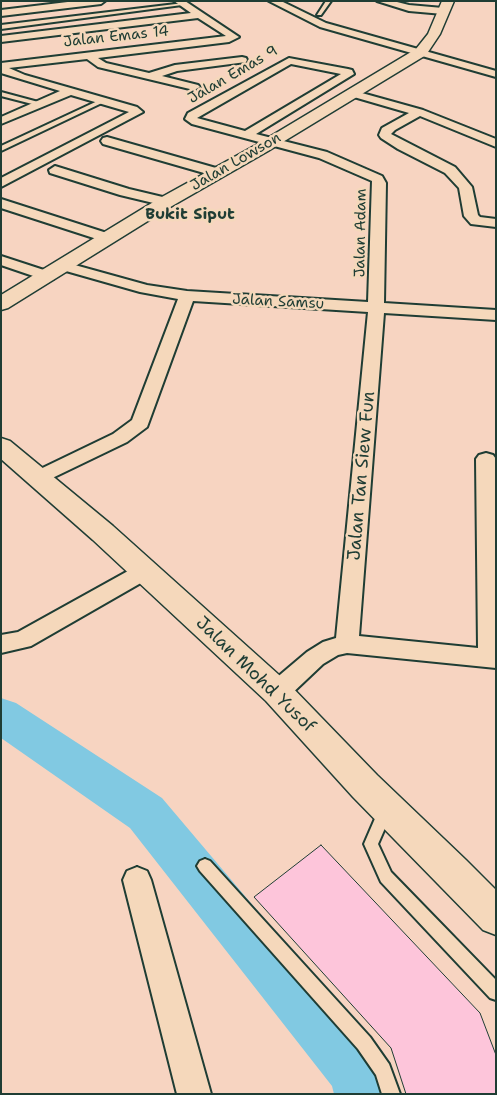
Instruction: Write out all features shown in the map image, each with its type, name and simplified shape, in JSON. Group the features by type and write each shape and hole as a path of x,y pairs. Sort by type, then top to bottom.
{"street":[{"path":"10,1 14,12 38,48"},
{"path":"1,13 101,1"},
{"path":"273,1 305,18 496,74"},
{"path":"295,1 333,22 337,28"},
{"path":"381,1 409,8 446,6"},
{"path":"180,2 201,14"},
{"name":"Jalan Lowson","path":"1,304 166,202 274,141 421,52 434,34 446,6"},
{"path":"1,39 38,48 201,14"},
{"name":"Jalan Emas 14","path":"1,68 38,48 89,55 234,37 201,14"},
{"path":"89,55 102,65 194,87"},
{"path":"151,76 175,68 242,60"},
{"name":"Jalan Emas 9","path":"248,134 350,73 296,60 289,61 192,115 191,119 274,141"},
{"path":"1,68 15,75 104,100 137,112 1,183"},
{"path":"334,82 419,112 496,143"},
{"path":"2,121 70,91"},
{"path":"419,112 386,130 385,135 402,146 450,170 465,187 471,216 476,221 496,223"},
{"path":"107,141 218,173"},
{"name":"Jalan Adam","path":"274,141 352,166 377,180 379,195 376,308"},
{"path":"55,170 125,192 166,202"},
{"path":"1,203 108,238"},
{"path":"1,260 48,276"},
{"name":"Jalan Samsu","path":"64,266 145,289 187,296 496,316"},
{"path":"37,478 120,438 140,424 187,296"},
{"name":"Jalan Tan Siew Fun","path":"347,644 376,308"},
{"name":"Jalan Mohd Yusof","path":"1,446 145,571 277,692 387,808 496,917"},
{"path":"277,692 315,658 331,648 347,644 493,659 486,459"},
{"path":"1,644 22,640 145,571"},
{"path":"137,880 194,1094"}],"lane":[{"path":"319,14 330,1"},
{"path":"1,27 180,2"},
{"path":"1,94 40,104"},
{"path":"1,150 104,100"},
{"path":"387,808 371,844 386,877 496,992"},
{"path":"205,866 364,1043 383,1070 391,1094"}],"building":[{"path":"321,845 480,1013 496,1055 496,1094 406,1094 391,1048 254,897"}],"waterway":[{"path":"1,715 146,813 356,1071 363,1094"}],"district":[{"name":"Bukit Siput","path":"190,215"}]}
